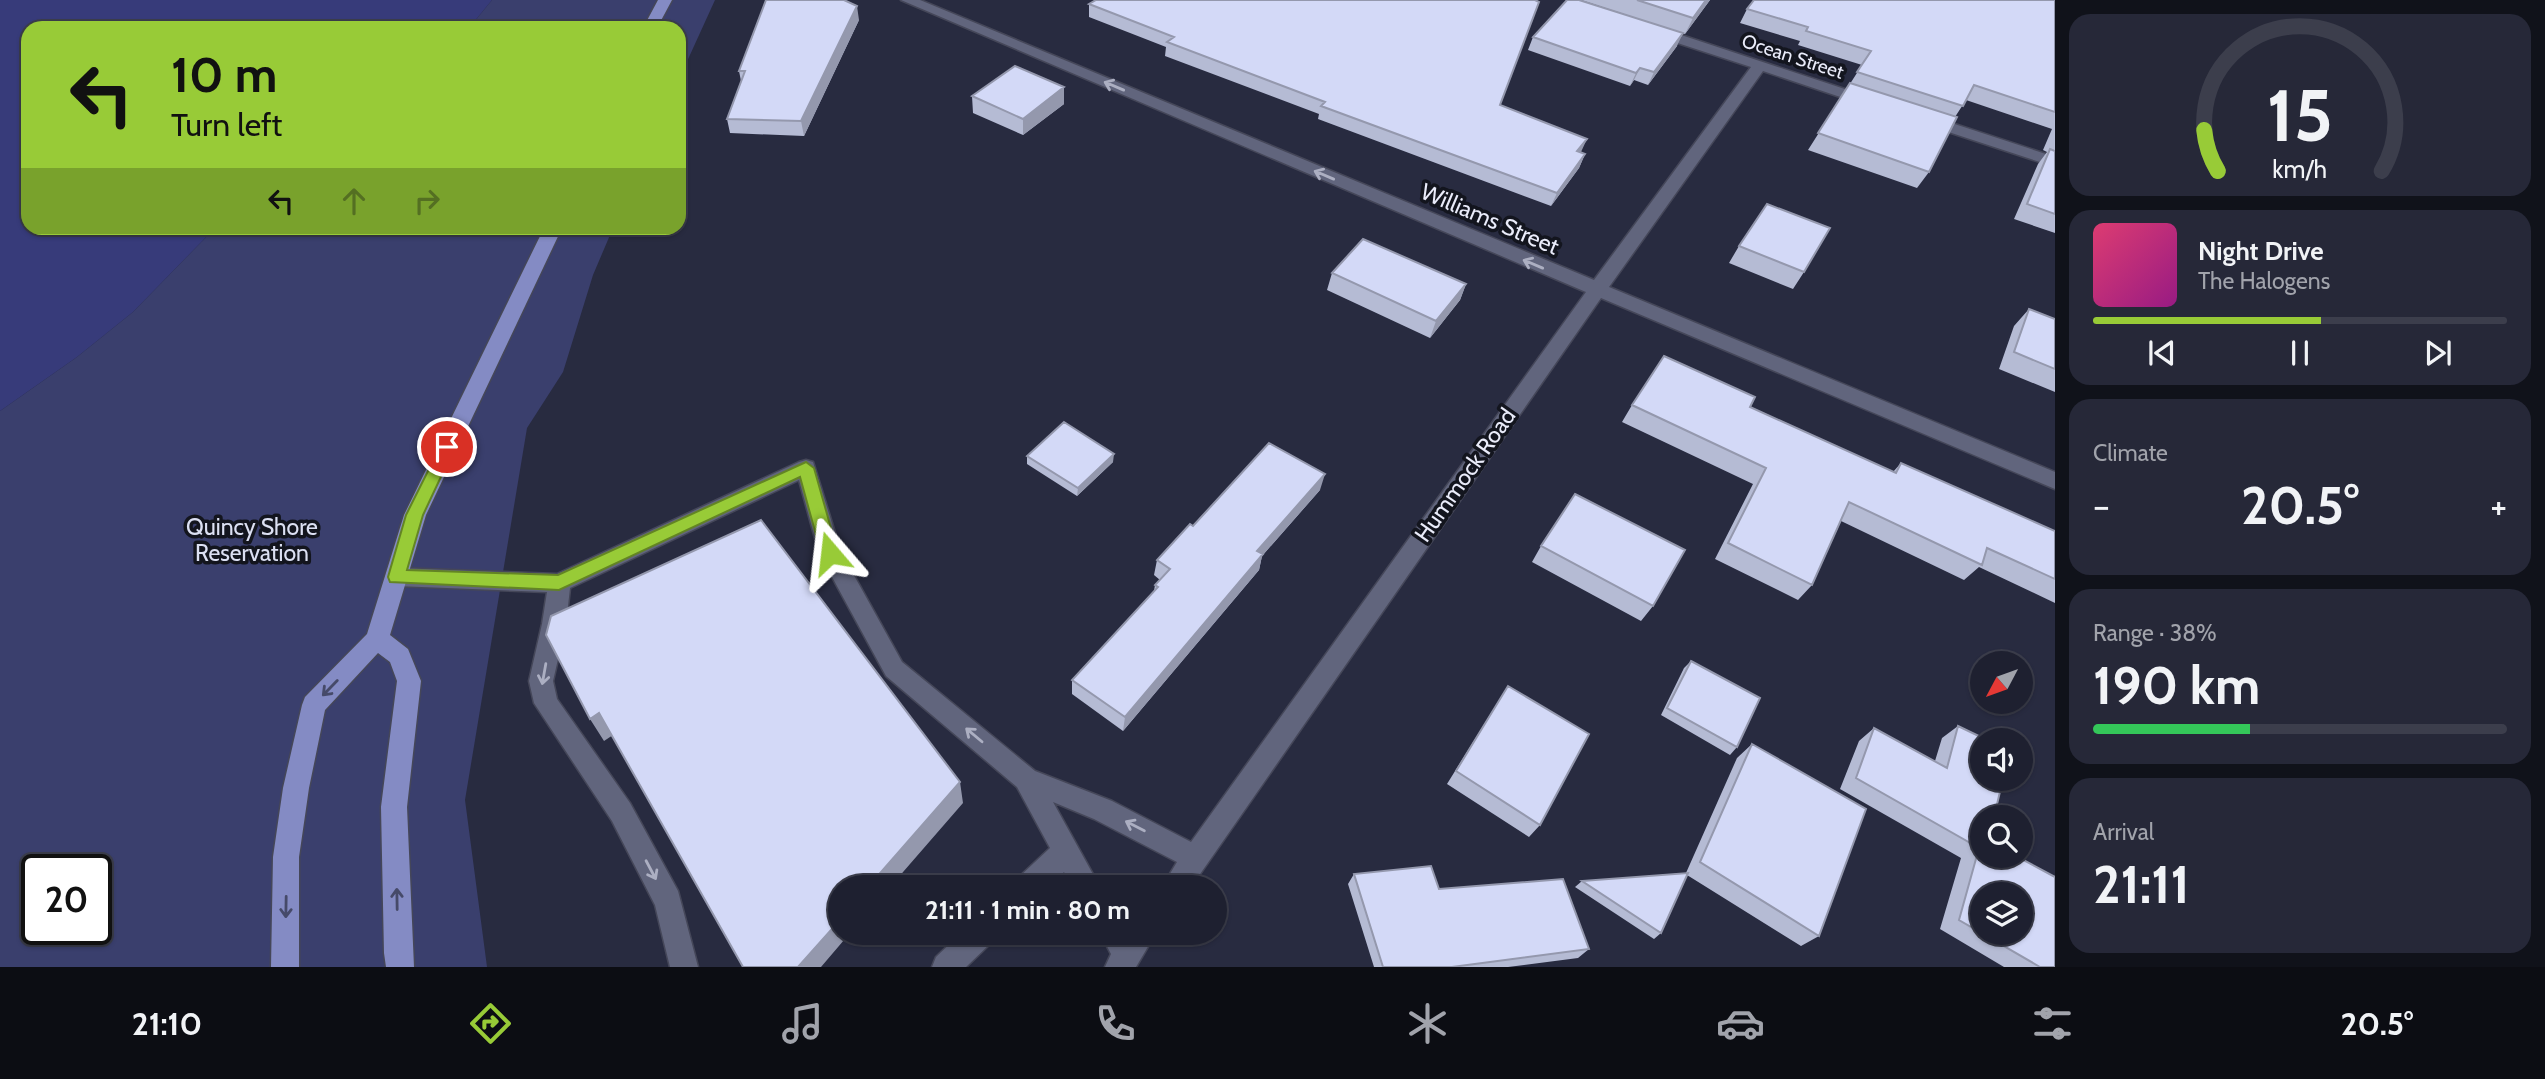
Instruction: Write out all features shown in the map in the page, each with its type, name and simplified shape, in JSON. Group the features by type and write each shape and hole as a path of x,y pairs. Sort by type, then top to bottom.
{"main road":[{"path":"654,21 665,0"},
{"path":"285,967 286,857 296,788 314,705 377,639 415,515 550,235"},
{"path":"377,639 400,656 409,681 394,807 400,967"}],"street":[{"name":"Williams Street","path":"908,0 1596,291 2055,481"},
{"name":"Ocean Street","path":"1634,25 1888,107"},
{"name":"Hummock Road","path":"1184,875 1596,291 1759,66"},
{"path":"1913,116 2055,162"},
{"path":"396,577 559,583 806,468 830,553 894,669 1026,779 1103,810 1196,858"},
{"path":"559,583 554,624 541,681 546,703 621,812 668,901 684,967"},
{"path":"1026,779 1080,875"},
{"path":"1041,875 1066,851"},
{"path":"946,967 969,945"}],"green space":[{"path":"492,0 715,0 686,64 686,21 475,21"},
{"name":"Quincy Shore Reservation","path":"208,235 610,235 593,275 563,372 527,428 465,800 487,967 0,967 0,411 77,357 133,312"}],"shaded area":[{"path":"0,0 492,0 475,21 21,21 21,235 208,235 133,312 77,357 0,411"}],"building":[{"path":"766,0 844,0 857,6 801,121 727,119 745,71 739,71"},
{"path":"1096,0 1535,0 1539,2 1500,105 1587,139 1577,151 1585,154 1557,193 1321,106 1325,102 1167,42 1174,37 1089,4"},
{"path":"1567,0 1579,0 1683,33 1654,72 1640,68 1636,73 1533,37"},
{"path":"1637,0 1706,0 1693,18"},
{"path":"1754,0 2055,0 2055,112 1974,85 1963,106 1857,72 1871,51 1806,31 1808,27 1747,9"},
{"path":"1015,66 1064,87 1023,119 972,96"},
{"path":"1850,83 1957,117 1929,172 1818,133"},
{"path":"2050,149 2055,151 2055,214 2027,204"},
{"path":"1767,204 1830,228 1804,272 1739,246"},
{"path":"1363,239 1466,284 1436,321 1332,273"},
{"path":"2029,309 2055,319 2055,369 2014,352"},
{"path":"1664,356 1755,397 1750,407 1896,473 1901,463 2055,531 2055,579 1987,548 1982,565 1849,502 1812,585 1728,543 1766,468 1632,405"},
{"path":"1064,422 1114,454 1078,488 1027,456"},
{"path":"1269,443 1325,474 1257,551 1263,554 1125,717 1072,680 1158,587 1155,585 1170,569 1157,560 1190,524 1193,526"},
{"path":"1575,494 1685,550 1653,606 1541,546"},
{"path":"761,520 960,782 879,875 828,875 828,933 798,967 743,967 599,713 590,719 546,635 551,616"},
{"path":"1691,661 1760,698 1737,747 1667,708"},
{"path":"1508,686 1589,734 1540,825 1456,771"},
{"path":"1958,726 1970,732 1970,791 2000,791 1997,805 1970,805 1970,843 1856,778 1874,728 1947,768"},
{"path":"1752,744 1866,809 1819,936 1700,862"},
{"path":"2033,865 2055,877 2055,967 2040,967 2002,945 2033,945 2033,882 1970,882 1970,926 1959,920 1973,868 2033,868"},
{"path":"1431,866 1439,889 1563,879 1589,949 1452,967 1383,967 1354,874"},
{"path":"1688,873 1661,933 1582,881"}],"route":[{"path":"447,447 415,515 396,577 528,584 559,583 806,468 830,553"}]}
